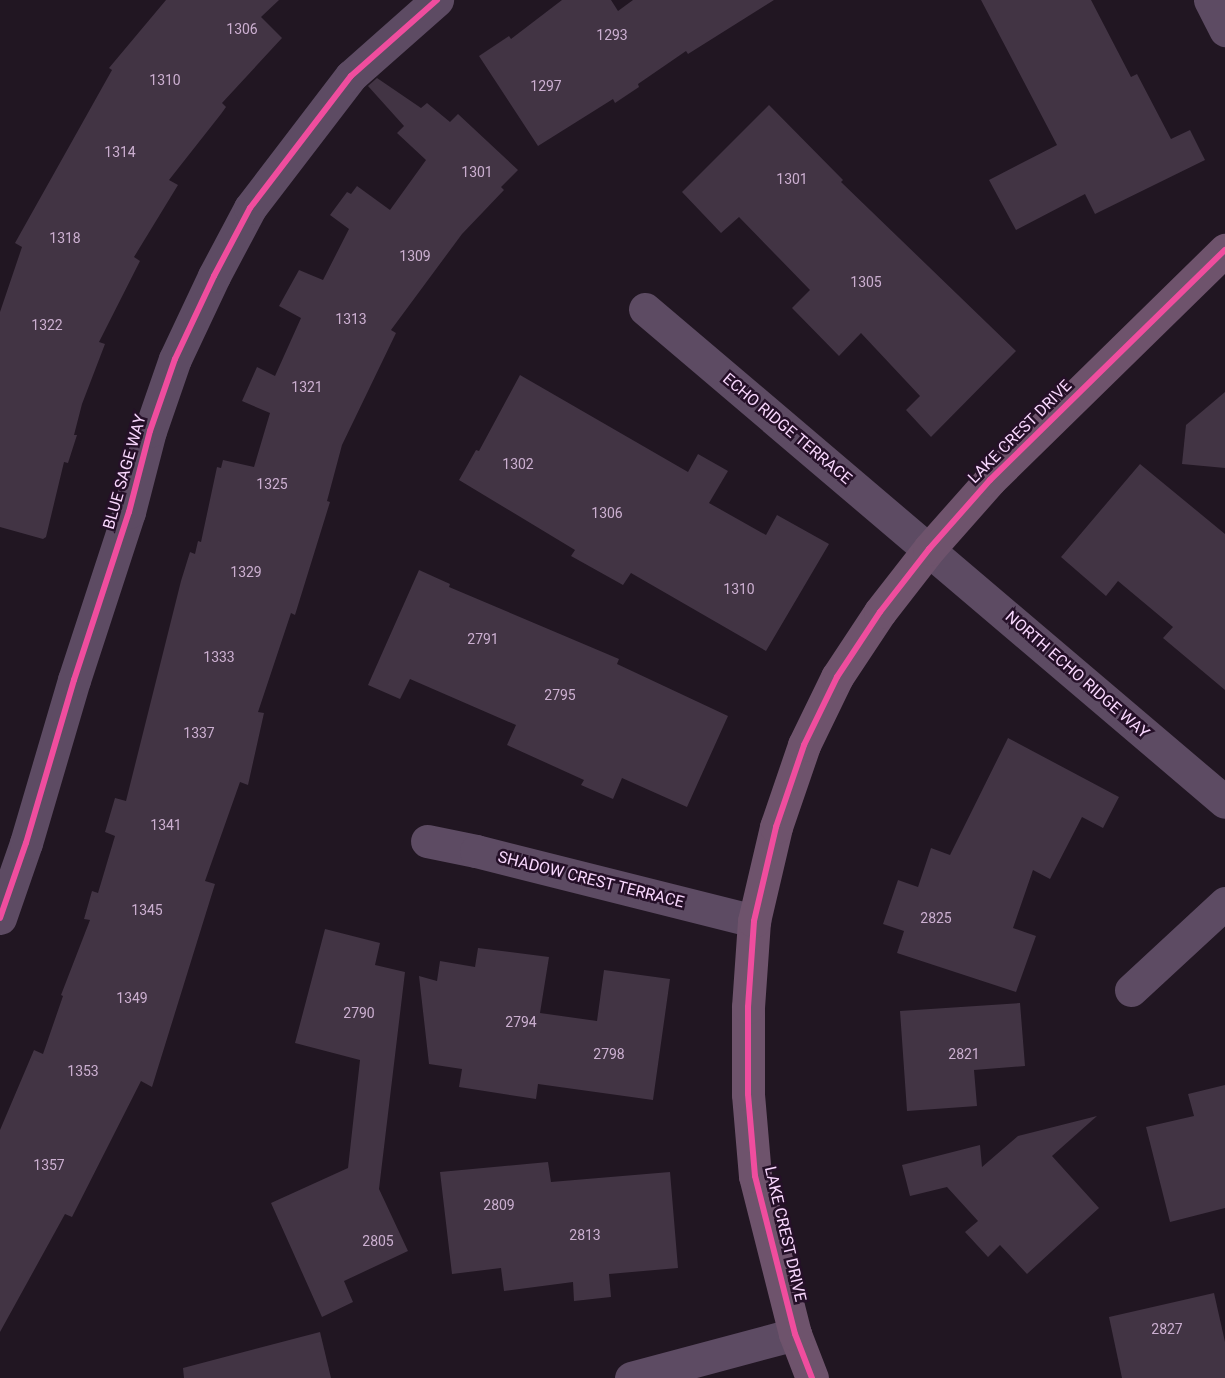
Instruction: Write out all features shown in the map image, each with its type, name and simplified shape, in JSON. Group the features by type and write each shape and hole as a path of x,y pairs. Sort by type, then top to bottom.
{"main road":[{"name":"LAKE CREST DRIVE","path":"812,1378 795,1334 775,1261 754,1165 748,1094 748,1007 754,921 776,827 804,745 837,677 880,612 929,549 990,480 1225,250"}],"street":[{"name":"BLUE SAGE WAY","path":"0,918 26,843 74,680 129,512 150,430 175,359 214,276 250,208 351,76 437,0"},
{"path":"1210,0 1225,30"},
{"name":"ECHO RIDGE TERRACE","path":"645,309 929,549"},
{"name":"NORTH ECHO RIDGE WAY","path":"929,549 1225,802"},
{"name":"SHADOW CREST TERRACE","path":"427,841 476,851 754,921"},
{"path":"1131,990 1225,903"},
{"path":"631,1378 795,1334"}],"building":[{"path":"166,0 279,0 261,17 282,38 222,103 226,107 169,180 178,185 134,257 140,261 99,342 105,344 82,404 74,435 77,435 68,463 64,462 46,537 43,539 0,527 0,312 22,247 15,243 112,70 109,68"},
{"path":"562,0 611,0 618,11 633,0 774,0 688,54 686,51 615,103 613,99 538,146 479,56 509,36 511,39"},
{"path":"981,0 1091,0 1131,77 1137,74 1171,139 1190,130 1205,160 1095,214 1085,194 1016,230 989,180 1057,145"},
{"path":"377,78 421,108 427,103 450,122 458,114 518,170 501,187 504,190 462,234 391,330 396,333 342,445 327,501 330,502 295,615 291,613 258,712 264,713 248,785 240,782 205,881 215,884 152,1087 141,1081 72,1217 65,1214 0,1332 0,1130 34,1050 43,1054 63,996 61,995 90,920 84,919 92,891 98,893 115,836 105,832 115,798 126,801 181,581 190,552 195,554 198,541 201,542 217,467 221,468 223,460 254,467 270,413 242,401 257,367 275,376 301,318 279,306 299,270 323,280 349,229 330,215 347,192 351,194 357,186 390,210 426,160 397,133 404,126 368,86"},
{"path":"769,105 843,180 841,182 1016,351 931,437 906,410 920,396 861,333 839,356 792,308 810,290 739,217 721,233 682,192"},
{"path":"520,375 688,472 698,454 728,471 709,503 766,535 777,515 829,544 766,651 631,573 623,585 571,556 575,550 459,480 476,450 479,451"},
{"path":"1225,392 1225,468 1182,464 1186,425"},
{"path":"1140,464 1225,534 1225,690 1163,638 1173,627 1118,581 1106,596 1061,557"},
{"path":"419,570 450,584 449,587 619,659 617,664 728,716 687,807 622,778 613,799 581,785 584,780 507,745 516,725 410,679 400,699 368,685"},
{"path":"1008,738 1119,797 1103,828 1082,817 1050,879 1033,870 1013,928 1036,936 1016,992 897,953 904,931 883,924 898,880 918,887 931,848 950,855"},
{"path":"325,929 380,943 375,965 405,972 379,1189 408,1251 344,1281 353,1302 322,1317 271,1203 348,1168 360,1060 295,1043"},
{"path":"478,948 549,957 540,1013 597,1021 604,970 670,979 653,1100 538,1084 536,1099 459,1087 462,1069 429,1064 419,976 437,981 440,961 475,967"},
{"path":"1020,1003 1025,1066 974,1070 977,1106 907,1111 900,1011"},
{"path":"1225,1085 1225,1208 1170,1222 1146,1127 1194,1116 1188,1094"},
{"path":"1097,1116 1052,1156 1099,1208 1027,1274 1000,1245 988,1257 965,1232 978,1221 947,1187 910,1196 902,1165 980,1145 982,1167 1018,1136"},
{"path":"548,1162 551,1182 670,1172 678,1268 609,1274 611,1297 574,1301 573,1282 504,1291 501,1268 452,1274 440,1172"},
{"path":"1214,1293 1225,1342 1225,1378 1122,1378 1109,1317"},
{"path":"320,1332 331,1378 184,1378 183,1368"}],"cycle path":[{"path":"0,918 26,843 74,680 129,512 150,431 175,359 214,276 250,208 351,76 437,0"},
{"path":"812,1378 795,1334 755,1176 748,1094 748,1007 754,921 776,827 804,745 837,677 880,612 929,549 990,480 1225,250"}]}
